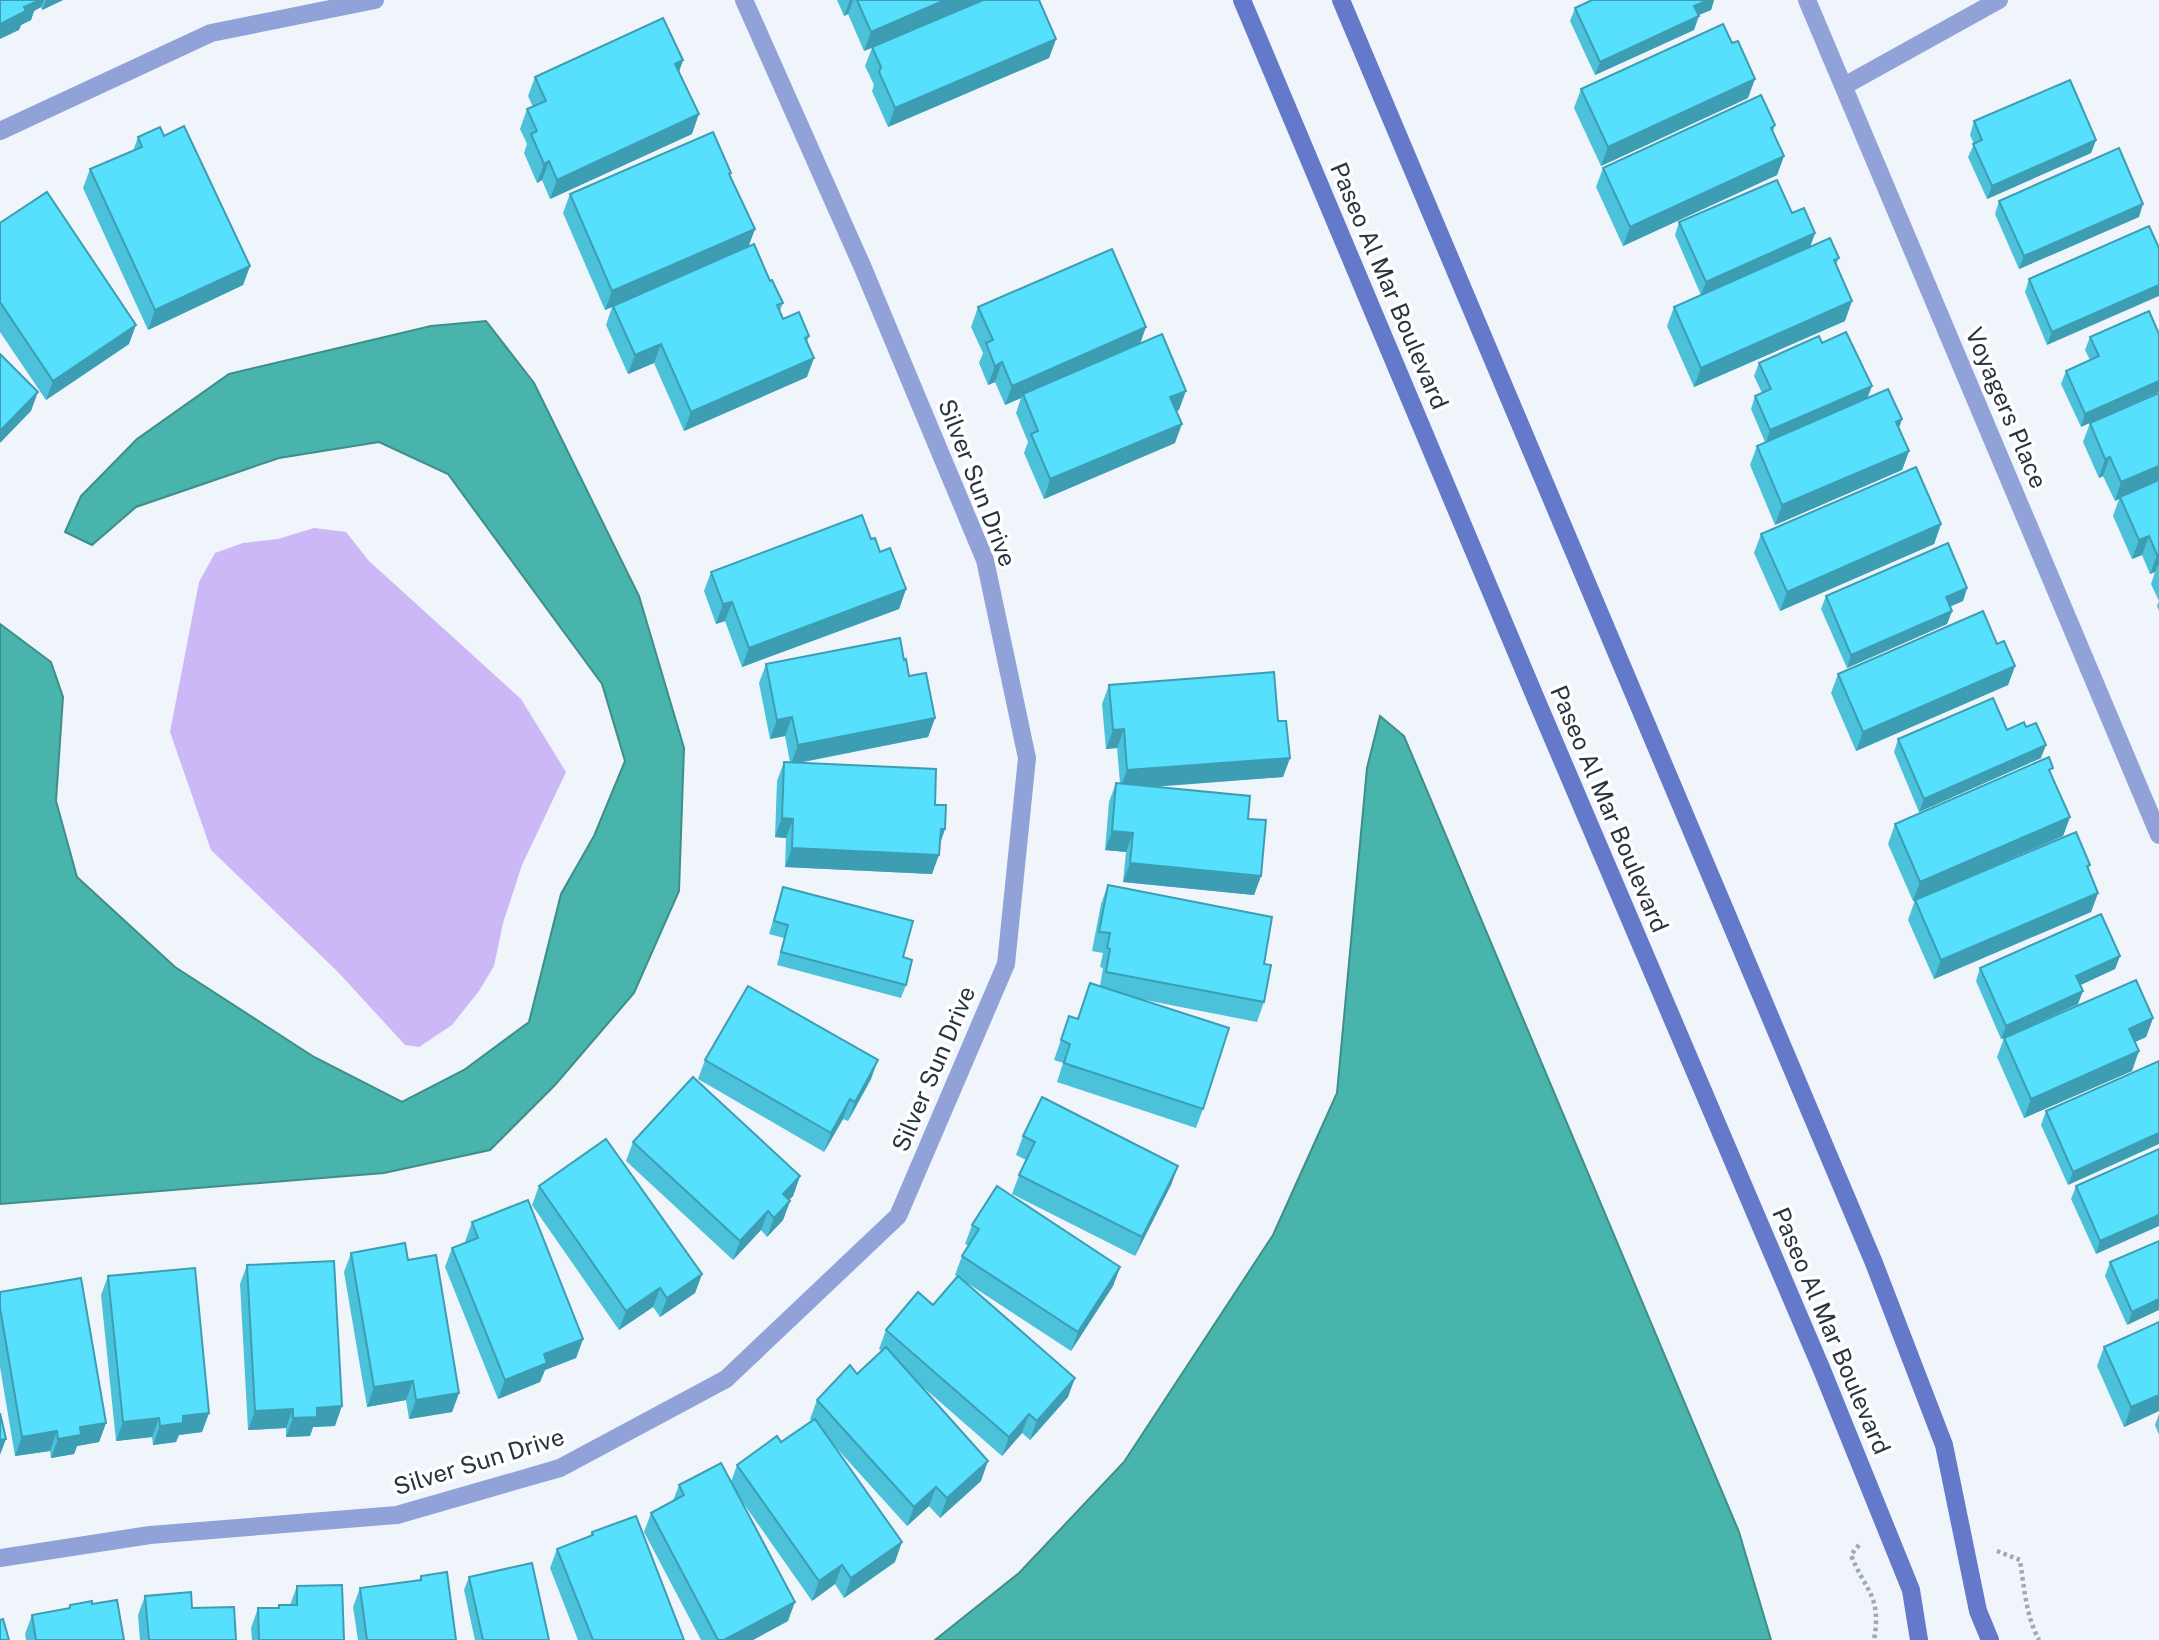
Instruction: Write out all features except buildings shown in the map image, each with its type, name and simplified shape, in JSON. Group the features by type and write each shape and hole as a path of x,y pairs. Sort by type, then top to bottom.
{"main road":[{"name":"Paseo Al Mar Boulevard","path":"1242,0 1852,1442 1911,1590 1919,1640"},
{"path":"1341,0 1874,1263 1944,1445 1978,1611 1990,1640"}],"street":[{"path":"0,131 211,33 375,0"},
{"name":"Silver Sun Drive","path":"0,1558 150,1535 397,1515 559,1468 726,1379 898,1216 1006,964 1027,758 985,560 863,268 744,0"},
{"name":"Voyagers Place","path":"1807,0 2159,835"},
{"path":"1844,86 1999,0"}],"path":[{"path":"1851,1555 1874,1600 1877,1625 1874,1640"},
{"path":"2020,1560 2025,1598 2039,1640"}],"shaded area":[{"path":"486,321 534,383 639,596 684,748 679,891 634,993 555,1085 490,1150 384,1173 0,1204 0,624 51,662 63,697 56,801 77,877 175,967 314,1057 402,1102 464,1070 529,1022 561,894 594,836 625,761 602,684 448,474 379,442 279,458 136,507 92,545 65,532 81,496 137,439 229,374 431,326"},
{"path":"314,528 346,532 369,561 521,699 566,772 522,865 503,923 494,966 479,991 452,1025 419,1047 405,1045 338,972 211,850 170,732 199,582 215,553 243,543 278,539"},
{"path":"1380,716 1404,736 1739,1532 1771,1640 935,1640 1019,1573 1124,1462 1273,1235 1337,1093 1367,768"}]}
